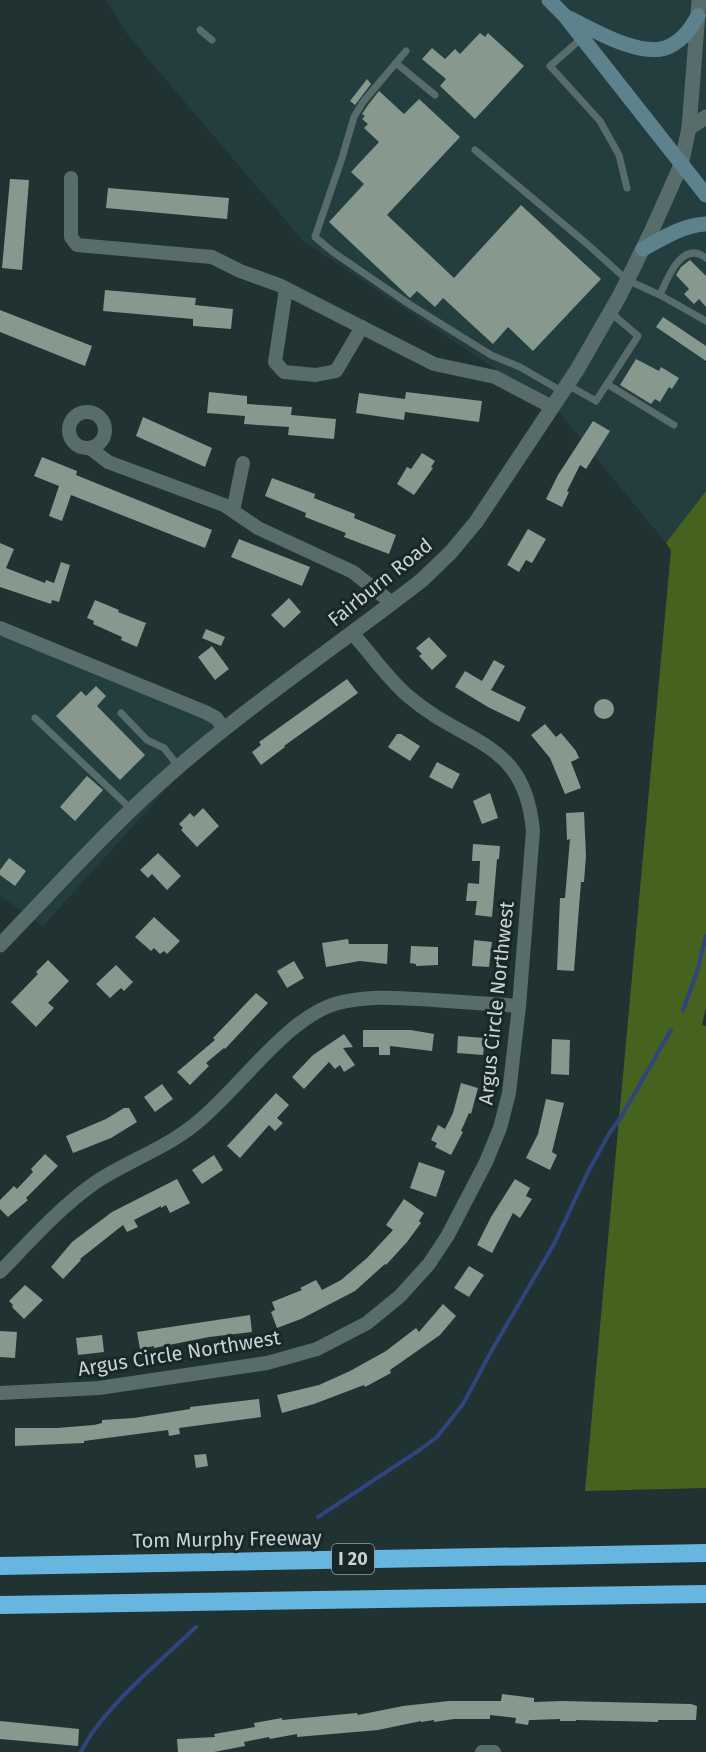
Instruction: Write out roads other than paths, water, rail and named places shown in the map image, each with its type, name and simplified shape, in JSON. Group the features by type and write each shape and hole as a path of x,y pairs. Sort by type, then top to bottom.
{"highway":[{"name":"Tom Murphy Freeway","path":"0,1566 706,1553"},
{"name":"I 20","path":"0,1607 706,1594"}],"main road":[{"path":"559,6 625,44 654,50 668,47 689,32 700,5"},
{"path":"559,6 706,195"},
{"path":"643,249 694,224 706,224"}],"street":[{"name":"Fairburn Road","path":"0,945 132,810 179,766 224,728 353,634 422,580 451,552 476,522 565,388 610,312 643,249 681,165 689,128 700,5"},
{"path":"696,40 706,66"},
{"path":"689,128 706,117"},
{"path":"71,178 71,237 77,244 212,257 286,289 434,364 495,377 552,407"},
{"path":"286,289 275,362 284,372 316,375 336,371 362,327"},
{"path":"90,448 108,462 224,505 258,528 353,572 392,603"},
{"path":"232,511 243,463"},
{"path":"0,628 206,712 216,718 224,728"},
{"name":"Argus Circle Northwest","path":"0,1393 99,1388 267,1363 317,1349 367,1323 400,1296 429,1264 448,1235 486,1162 500,1128 509,1093 519,1006 532,831 531,808 525,789 512,767 495,750 439,719 407,695 353,634"},
{"path":"0,1272 68,1203 98,1181 162,1147 194,1126 305,1019 336,1004 371,996 519,1006"},
{"path":"482,1752 494,1752"}],"lane":[{"path":"200,30 212,40"},
{"path":"582,38 550,66 600,122 619,155 627,188"},
{"path":"406,51 363,102 354,117 315,237 390,291 482,350 596,401 638,336 610,312"},
{"path":"396,63 435,95"},
{"path":"475,150 627,280 660,295 706,321"},
{"path":"660,295 674,264 688,254 702,255 706,258"},
{"path":"607,384 674,425"},
{"path":"121,713 147,740 164,748 179,766"},
{"path":"35,718 132,810"}],"waterway":[{"path":"683,1010 697,972 706,936"},
{"path":"318,1517 437,1437 463,1404 554,1244 609,1134 671,1030"},
{"path":"81,1752 90,1736 117,1702 196,1627"}]}
